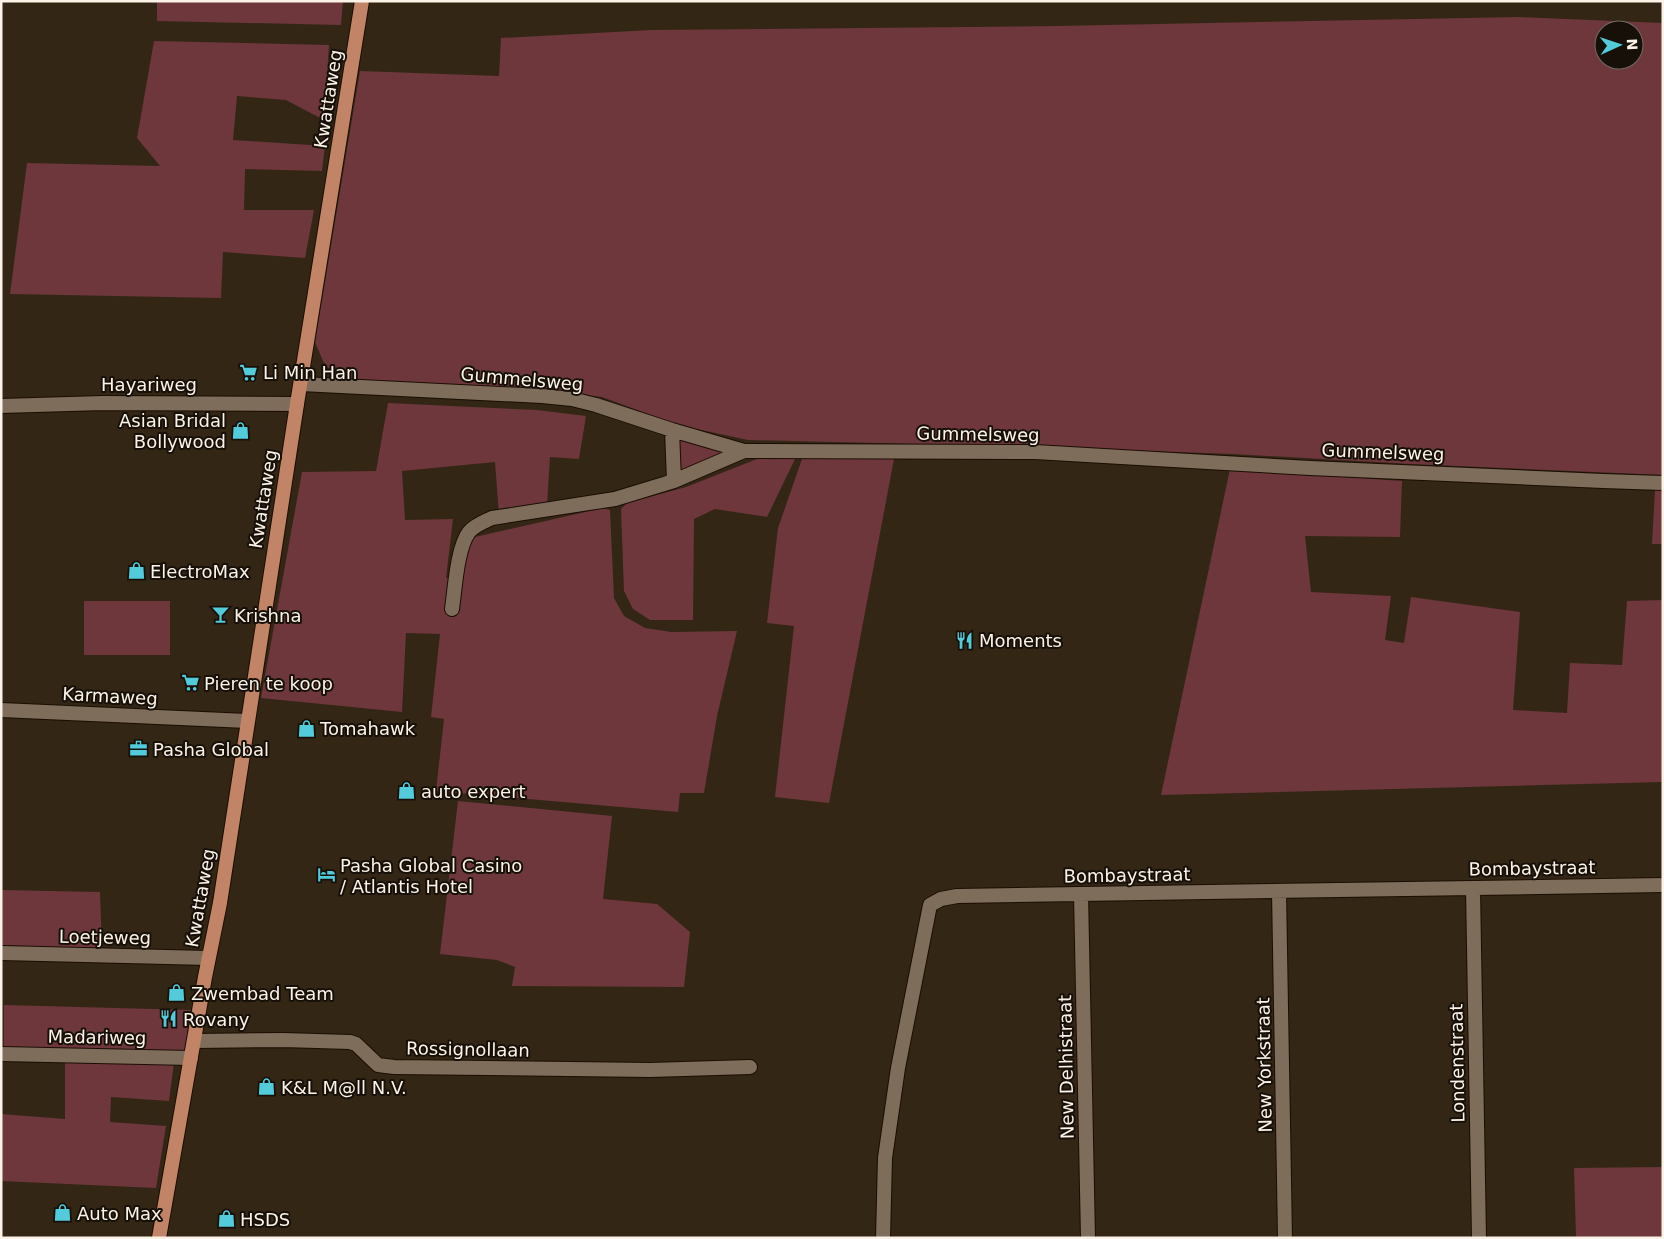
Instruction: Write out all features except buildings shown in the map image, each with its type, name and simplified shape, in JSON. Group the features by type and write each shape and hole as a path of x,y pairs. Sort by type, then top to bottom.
{"main road":[{"name":"Kwattaweg","path":"159,1238 195,1041 208,958 220,903 247,720 362,1"}],"street":[{"name":"Gummelsweg","path":"301,384 572,399 744,451 1035,452 1310,468 1663,483"},
{"name":"Hayariweg","path":"1,406 103,403 297,404"},
{"path":"672,430 674,481"},
{"path":"452,609 461,546 469,532 478,524 492,518 615,499 674,481 744,451"},
{"name":"Karmaweg","path":"1,710 247,720"},
{"name":"Bombaystraat","path":"883,1238 886,1149 898,1068 930,905 941,899 957,896 1663,885"},
{"name":"Londenstraat","path":"1473,888 1479,1238"},
{"name":"New Yorkstraat","path":"1279,891 1286,1238"},
{"name":"New Delhistraat","path":"1081,894 1088,1238"},
{"name":"Loetjeweg","path":"1,952 208,958"},
{"name":"Rossignollaan","path":"195,1041 283,1040 350,1042 356,1044 378,1065 394,1067 650,1070 750,1067"},
{"name":"Madariweg","path":"1,1054 191,1058"}],"shaded area":[{"path":"157,1 343,1 341,25 157,21"},
{"path":"1519,17 1594,20 1594,70 1644,70 1644,22 1663,23 1663,475 1232,454 748,440 678,425 602,397 536,390 348,380 333,374 323,361 315,342 360,71 499,76 501,38 651,30 1057,26"},
{"path":"154,41 329,45 324,120 286,100 237,96 233,140 325,146 322,171 245,169 244,210 314,210 305,258 223,252 221,298 10,294 27,163 160,166 137,138"},
{"path":"388,403 537,410 586,416 579,459 550,457 547,504 499,515 495,462 402,471 405,520 453,519 446,578 461,576 466,539 603,508 610,510 614,598 624,616 645,628 671,632 737,631 717,716 704,793 680,793 678,812 436,791 444,719 431,717 440,634 406,633 402,712 261,698 302,472 376,471"},
{"path":"678,436 730,451 679,474"},
{"path":"757,459 795,459 767,517 715,509 694,519 693,620 650,620 633,609 624,591 621,509 627,503 686,487"},
{"path":"802,459 894,459 829,803 775,797 794,626 767,623 778,528"},
{"path":"1230,469 1402,481 1400,537 1305,536 1311,592 1391,596 1385,640 1404,643 1411,597 1520,612 1513,710 1567,713 1570,663 1622,665 1627,601 1663,600 1663,782 1161,795"},
{"path":"1655,490 1663,490 1663,544 1652,544"},
{"path":"84,601 170,601 170,655 84,655"},
{"path":"458,801 612,816 603,899 657,904 690,932 684,987 512,986 515,967 497,960 440,954"},
{"path":"1,890 100,892 102,949 1,945"},
{"path":"4,1005 191,1010 185,1051 4,1047"},
{"path":"65,1060 174,1063 169,1101 111,1097 110,1122 166,1126 156,1188 1,1181 1,1114 65,1119"},
{"path":"1663,1167 1663,1238 1576,1238 1574,1168"}],"place":[{"name":"Li Min Han","path":"249,372"},
{"name":"Asian Bridal Bollywood","path":"240,430"},
{"name":"ElectroMax","path":"136,571"},
{"name":"Krishna","path":"220,615"},
{"name":"Moments","path":"965,640"},
{"name":"Pieren te koop","path":"190,683"},
{"name":"Tomahawk","path":"306,728"},
{"name":"Pasha Global","path":"139,749"},
{"name":"auto expert","path":"407,791"},
{"name":"Pasha Global Casino / Atlantis Hotel","path":"326,875"},
{"name":"Zwembad Team","path":"177,993"},
{"name":"Rovany","path":"169,1019"},
{"name":"K&L M@ll N.V.","path":"267,1087"},
{"name":"Auto Max","path":"63,1213"},
{"name":"HSDS","path":"226,1219"}]}
